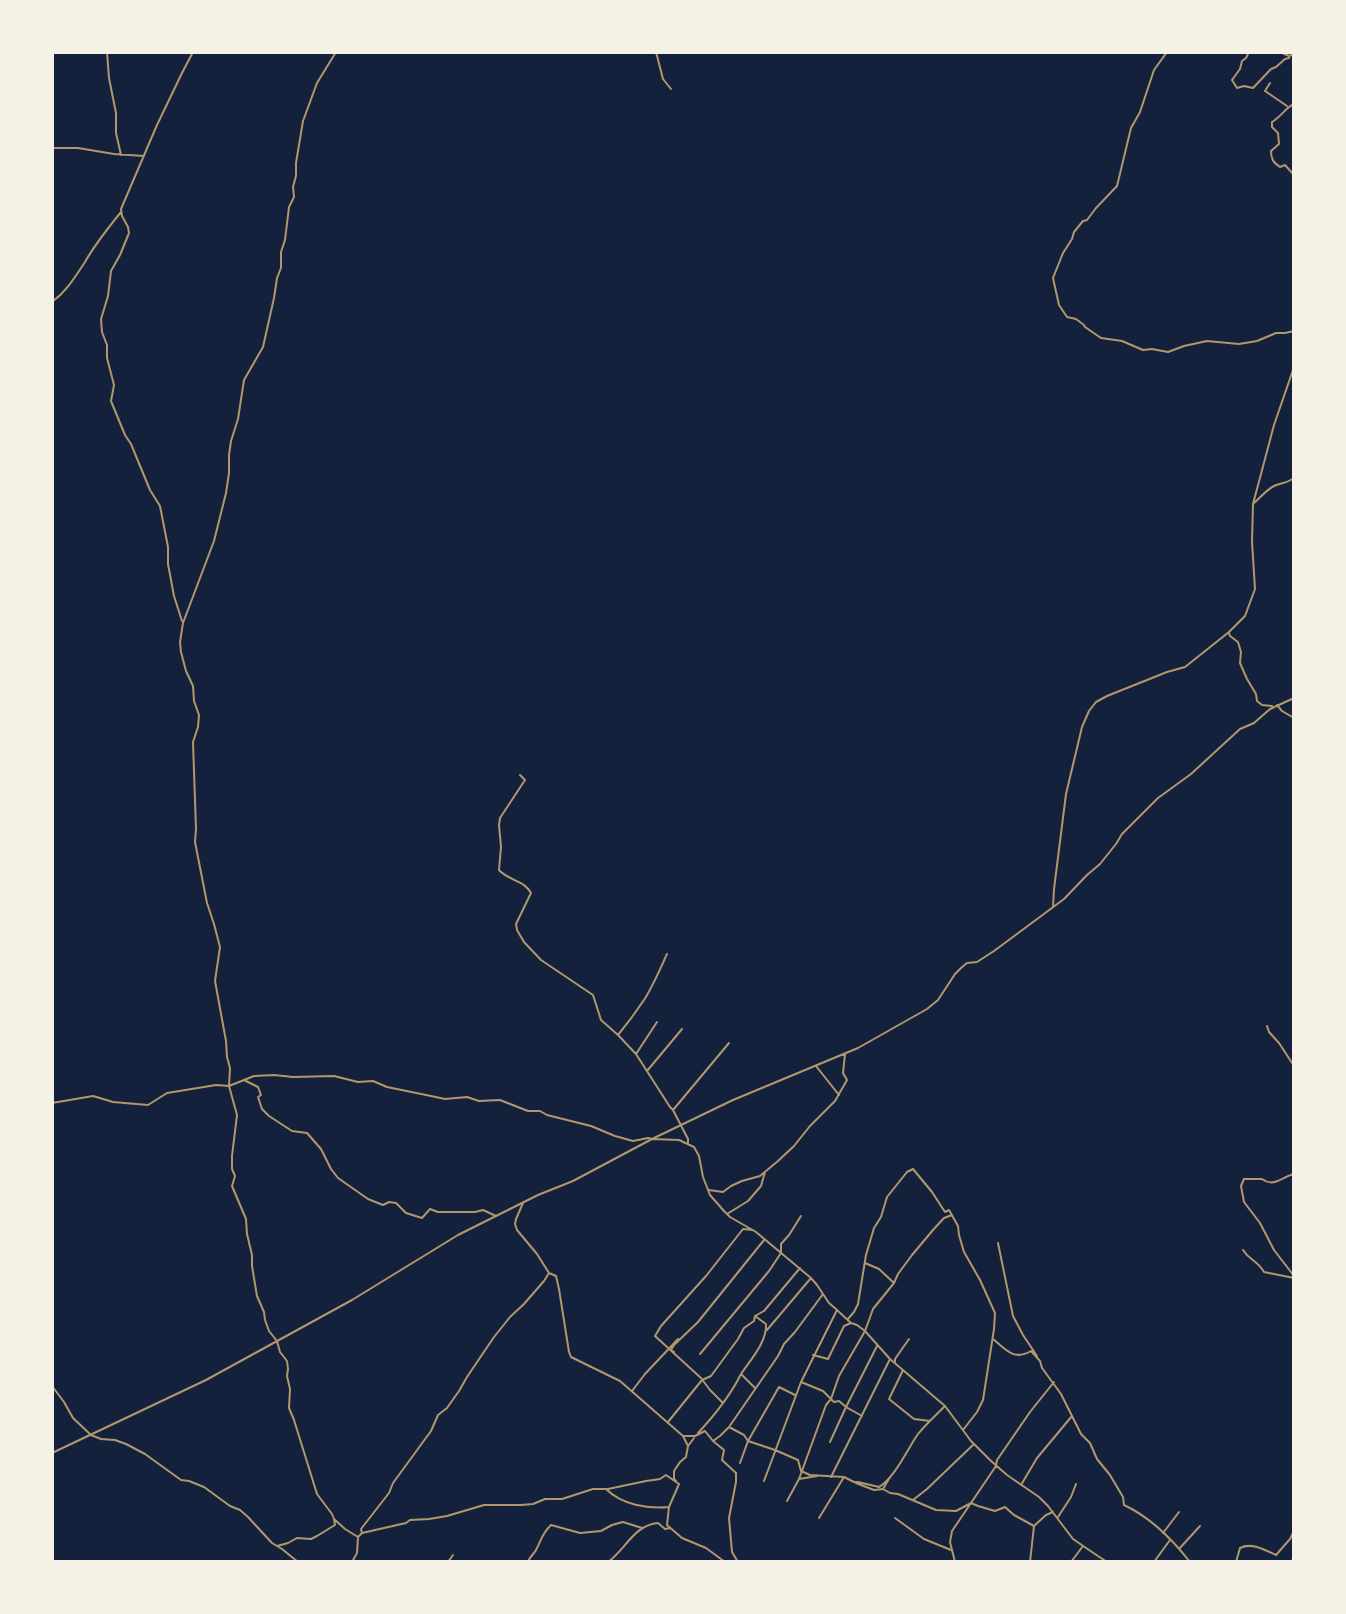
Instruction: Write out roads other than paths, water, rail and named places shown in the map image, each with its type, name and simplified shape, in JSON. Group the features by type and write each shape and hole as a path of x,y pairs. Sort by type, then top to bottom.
{"street":[{"path":"107,52 109,78 116,112 116,134 121,154"},
{"path":"52,302 76,278 97,243 121,212 144,156 194,52"},
{"path":"335,1525 332,1514 317,1494 313,1484 308,1461 289,1408 290,1389 287,1361 269,1331 257,1296 246,1219 232,1186 235,1176 232,1169 232,1156 237,1115 229,1086 230,1068 215,981 220,947 207,903 195,842 193,742 199,720 193,686 186,671 180,642 183,623 214,541 226,493 229,455 238,418 243,380 262,347 274,298 289,207 294,197 293,188 303,121 317,83 336,52"},
{"path":"656,52 663,79 671,89"},
{"path":"1167,52 1154,70 1142,107 1131,128 1117,186 1096,207 1087,220 1077,227 1057,266 1053,280 1059,305 1066,315 1076,319 1101,338 1122,341 1143,350 1152,349 1165,352 1207,341 1239,344 1257,341 1276,333 1293,331"},
{"path":"1249,52 1232,80 1237,88 1244,86 1253,88 1271,69 1292,55"},
{"path":"1280,52 1292,55"},
{"path":"1270,83 1265,91 1288,106"},
{"path":"1293,104 1288,106 1281,117 1272,122 1272,127 1279,136 1279,144 1271,151 1274,162 1280,167 1285,165 1293,175"},
{"path":"52,148 86,149 144,156"},
{"path":"121,212 129,232 111,271 108,296 101,319 102,332 108,345 108,358 114,385 111,400 150,490 160,506 174,596 183,623"},
{"path":"1053,907 1066,794 1082,727 1089,711 1096,702 1107,696 1185,667 1245,616 1255,589 1252,542 1253,504 1274,425 1293,367"},
{"path":"1253,504 1270,489 1293,478"},
{"path":"1228,632 1238,642 1241,652 1240,663 1256,694 1257,701 1266,706 1277,705"},
{"path":"52,1453 206,1380 352,1300 458,1235 523,1202 573,1181 652,1139 734,1100 858,1048 927,1009 938,1000 961,968 994,951 1057,905 1100,864 1122,834 1158,798 1191,774 1240,729 1254,723 1270,709 1293,698"},
{"path":"1277,705 1293,718"},
{"path":"520,775 525,780 500,818 499,825 501,847 499,870 526,885 531,893 518,919 517,930 524,942 541,960 593,995 601,1020 636,1054 673,1110 688,1139 688,1144"},
{"path":"618,1035 645,998 667,954"},
{"path":"636,1054 657,1022"},
{"path":"1267,1026 1293,1066"},
{"path":"647,1071 682,1029"},
{"path":"673,1110 729,1043"},
{"path":"708,1190 723,1191 760,1176 794,1146 835,1101 848,1080 843,1073 845,1054"},
{"path":"816,1066 839,1095"},
{"path":"52,1103 93,1096 113,1102 148,1105 162,1095 216,1085 229,1086 254,1076 334,1076 358,1082 378,1083 395,1089 446,1099 466,1097 479,1101 500,1100 528,1111 540,1111 633,1141 648,1138 679,1140 694,1147 699,1156 703,1177 710,1195 727,1214 765,1239 811,1278 837,1310 851,1323 865,1331 890,1359 945,1406 974,1444 996,1466 1039,1497 1058,1517 1067,1532 1107,1562"},
{"path":"244,1080 258,1087 262,1109 269,1116 292,1131 308,1133 321,1149 338,1178 368,1199 383,1205 389,1202 396,1203 406,1213 422,1218 430,1209 438,1212 483,1210 496,1216"},
{"path":"848,1319 858,1304 866,1255 887,1197 911,1170 915,1170 945,1212 949,1210 952,1215 958,1226 964,1252 995,1313 983,1400 963,1430"},
{"path":"727,1214 748,1201 761,1186 765,1172"},
{"path":"1293,1174 1271,1183 1262,1179 1244,1179 1241,1186 1246,1206 1293,1277"},
{"path":"523,1202 515,1224 549,1274 556,1276 571,1357 620,1381 683,1436 688,1446"},
{"path":"787,1501 799,1479 826,1405 831,1399 839,1376 865,1331 873,1309 933,1230 944,1218 952,1215"},
{"path":"700,1354 770,1270 781,1253 781,1244 801,1216"},
{"path":"686,1364 655,1336 743,1229 754,1231"},
{"path":"723,1402 671,1350 698,1322 765,1239"},
{"path":"998,1244 1013,1316 1042,1368 1054,1382 1081,1434 1090,1443 1097,1459 1110,1475 1123,1497 1124,1505 1137,1511 1163,1533 1190,1562"},
{"path":"1243,1250 1248,1257 1259,1263 1264,1272 1293,1277"},
{"path":"865,1263 879,1269 894,1283"},
{"path":"668,1422 702,1380 711,1376 738,1340 744,1328 754,1321 755,1316 764,1311 800,1268"},
{"path":"362,1533 361,1529 389,1493 393,1483 424,1441 438,1415 447,1408 494,1337 549,1274"},
{"path":"679,1484 674,1479 674,1471 686,1457 688,1446 736,1384 760,1347 767,1330 811,1278"},
{"path":"713,1441 729,1427 788,1339 823,1294"},
{"path":"764,1481 795,1395 837,1310"},
{"path":"755,1316 766,1324 767,1330"},
{"path":"813,1355 828,1359 843,1326 851,1323"},
{"path":"632,1391 678,1339"},
{"path":"896,1364 895,1359 909,1339"},
{"path":"993,1339 1008,1352 1018,1356 1031,1351 1040,1361"},
{"path":"830,1442 877,1346"},
{"path":"831,1477 890,1359"},
{"path":"903,1370 889,1399 914,1419 930,1421"},
{"path":"741,1374 755,1388"},
{"path":"801,1382 823,1392 834,1402 839,1401 862,1416"},
{"path":"955,1562 950,1542 952,1531 996,1466 997,1460 1054,1382"},
{"path":"52,1386 64,1402 72,1419 91,1435 126,1444 145,1454 181,1480 204,1487 230,1506 240,1510 272,1543 298,1562"},
{"path":"740,1463 748,1441 779,1387 795,1395"},
{"path":"883,1489 918,1434 945,1406"},
{"path":"1021,1485 1037,1458 1072,1416"},
{"path":"729,1427 744,1435 748,1441 798,1460 801,1471"},
{"path":"683,1436 695,1436 705,1431 724,1450 722,1460 736,1473 729,1518 732,1552 738,1562"},
{"path":"913,1500 974,1444"},
{"path":"854,1482 879,1487 883,1485 905,1455"},
{"path":"801,1471 810,1475 844,1477 874,1490 883,1489 898,1494 936,1510 956,1511 972,1503"},
{"path":"352,1562 358,1549 358,1537 362,1533 406,1523 410,1520 447,1516 484,1505 529,1505 545,1499 562,1499 593,1489 606,1489 660,1479 666,1475 679,1484"},
{"path":"799,1479 820,1475"},
{"path":"819,1518 844,1477"},
{"path":"679,1484 669,1507 667,1525 682,1538 706,1548 725,1562"},
{"path":"1058,1517 1071,1497 1076,1484"},
{"path":"606,1489 616,1498 645,1507 669,1507"},
{"path":"972,1503 995,1511 1005,1507 1034,1526"},
{"path":"1029,1562 1034,1526 1053,1512"},
{"path":"1163,1533 1179,1512"},
{"path":"895,1518 924,1539 951,1550"},
{"path":"334,1519 345,1529"},
{"path":"528,1562 530,1556 535,1553 542,1532 551,1524 580,1533 601,1531 623,1522 642,1528"},
{"path":"608,1562 642,1528 658,1523 665,1529 670,1528"},
{"path":"335,1525 358,1537"},
{"path":"277,1546 297,1538 310,1539 335,1525"},
{"path":"1179,1549 1200,1526"},
{"path":"1236,1562 1240,1548 1247,1545 1276,1555 1290,1539 1293,1531"},
{"path":"1154,1562 1170,1540"},
{"path":"1071,1562 1083,1546"},
{"path":"448,1562 453,1555"}],"railway":[{"path":"1291,1562 1294,1557"}]}
